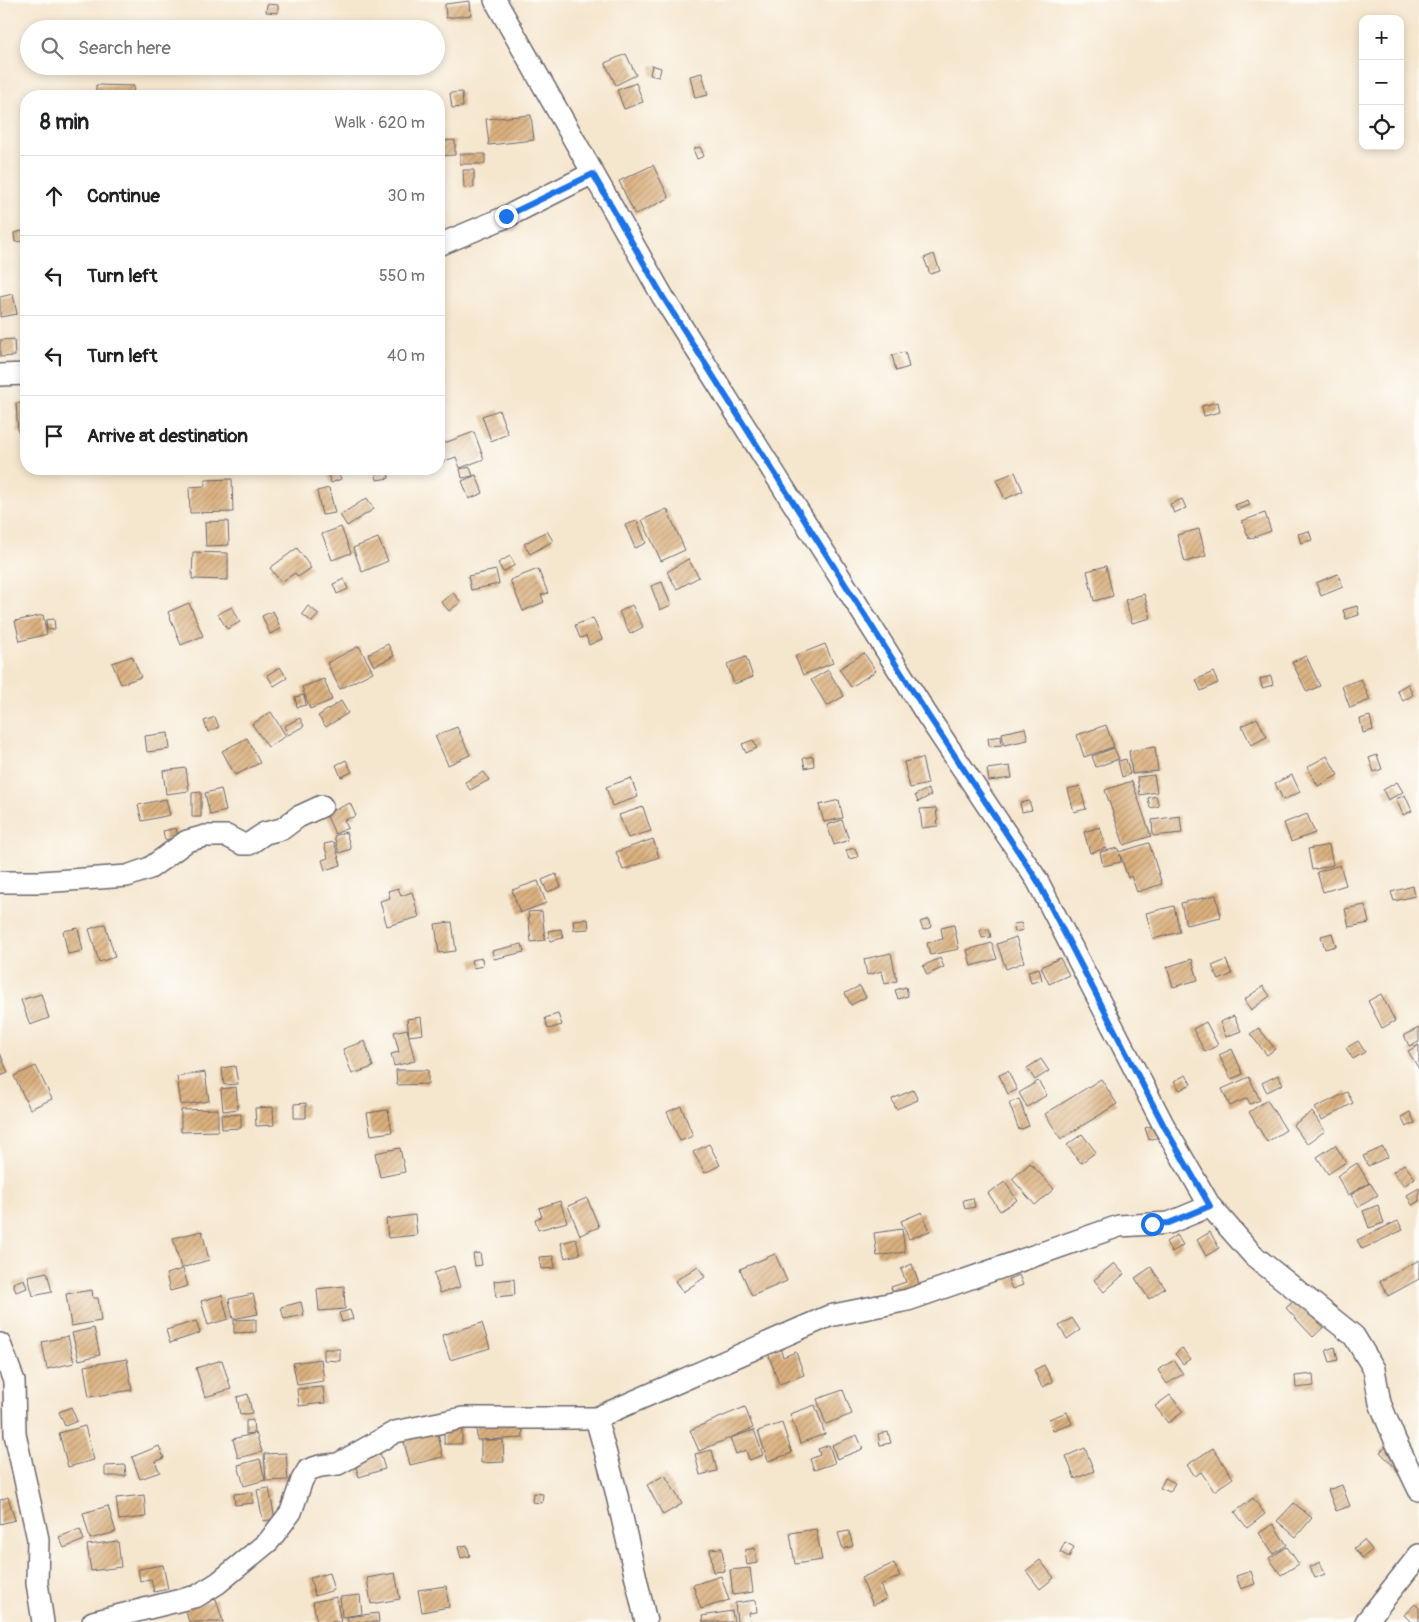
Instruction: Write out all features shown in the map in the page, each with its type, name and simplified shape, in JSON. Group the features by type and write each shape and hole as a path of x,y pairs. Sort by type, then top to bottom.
{"street":[{"path":"495,0 663,297 928,715 1037,880 1164,1126 1210,1206 1254,1256 1354,1336 1374,1369 1380,1403 1394,1440 1419,1490"},
{"path":"445,242 506,216 593,174"},
{"path":"0,375 20,374"},
{"path":"0,882 41,882 127,876 150,868 187,841 205,836 227,836 242,844 249,844 265,833 282,829 298,817 322,806"},
{"path":"93,1622 197,1596 218,1583 269,1540 291,1512 302,1480 308,1470 320,1466 338,1464 395,1432 463,1418 596,1418 829,1316 908,1300 1119,1226 1169,1223 1210,1206"},
{"path":"0,1344 7,1357 14,1381 15,1434 38,1539 36,1583 43,1622"},
{"path":"596,1418 615,1487 646,1622"},
{"path":"1366,1622 1419,1555"}],"building":[{"path":"470,1 471,15 446,18 445,4"},
{"path":"267,4 278,5 278,13 266,12"},
{"path":"626,54 636,75 616,85 605,63"},
{"path":"652,65 661,68 659,77 650,75"},
{"path":"702,73 708,95 695,98 690,76"},
{"path":"636,83 643,102 624,109 617,90"},
{"path":"96,85 134,86 134,90 96,90"},
{"path":"462,92 463,107 452,108 450,93"},
{"path":"531,115 534,140 489,145 486,119"},
{"path":"455,140 455,155 445,156 445,141"},
{"path":"700,147 704,156 697,159 693,149"},
{"path":"460,154 485,154 485,164 460,164"},
{"path":"653,165 669,198 635,215 619,181"},
{"path":"463,170 474,170 474,187 464,188"},
{"path":"20,232 20,241 15,242 14,233"},
{"path":"934,254 940,271 930,274 924,258"},
{"path":"13,294 17,314 0,317 0,297"},
{"path":"14,339 15,356 0,357 0,340"},
{"path":"905,352 909,367 896,371 892,355"},
{"path":"1218,402 1220,412 1204,416 1202,406"},
{"path":"16,403 20,403 20,432 18,432"},
{"path":"499,410 508,434 491,441 482,416"},
{"path":"474,432 484,459 460,468 456,457 445,461 445,443"},
{"path":"470,467 473,476 462,478 460,469"},
{"path":"1015,472 1023,491 1005,499 996,480"},
{"path":"328,475 339,475 341,479 331,483"},
{"path":"376,475 389,475 389,478 377,480"},
{"path":"476,475 483,493 469,499 462,481"},
{"path":"232,479 233,512 190,513 189,487 205,486 205,480"},
{"path":"329,488 335,513 322,515 317,491"},
{"path":"367,498 374,509 347,526 340,515"},
{"path":"1182,499 1186,508 1174,513 1170,504"},
{"path":"1248,500 1250,505 1237,510 1235,505"},
{"path":"667,509 685,550 661,561 642,520"},
{"path":"1265,513 1271,531 1249,539 1242,521"},
{"path":"228,521 229,545 206,546 205,522"},
{"path":"637,521 646,543 635,548 625,525"},
{"path":"341,527 351,553 332,560 322,534"},
{"path":"1199,529 1206,556 1185,562 1177,535"},
{"path":"547,531 553,541 530,554 524,544"},
{"path":"1309,531 1312,540 1301,543 1298,534"},
{"path":"378,538 388,561 362,572 353,548"},
{"path":"297,548 311,568 298,577 295,573 281,582 270,568"},
{"path":"193,552 228,553 228,580 192,579"},
{"path":"510,556 515,565 503,572 498,563"},
{"path":"688,559 699,577 677,589 667,572"},
{"path":"1106,566 1113,596 1094,601 1087,571"},
{"path":"538,569 548,593 541,595 544,602 523,611 510,580"},
{"path":"496,570 499,584 471,590 468,576"},
{"path":"1338,574 1343,587 1321,596 1316,583"},
{"path":"344,579 348,589 337,594 333,584"},
{"path":"662,582 671,605 660,610 651,586"},
{"path":"453,593 461,602 449,611 441,602"},
{"path":"1144,594 1151,618 1132,623 1125,600"},
{"path":"189,603 203,636 181,645 168,612"},
{"path":"632,605 643,627 630,634 619,612"},
{"path":"308,606 319,614 312,622 302,614"},
{"path":"1357,606 1359,615 1346,619 1343,610"},
{"path":"232,607 240,622 227,629 218,614"},
{"path":"273,611 281,629 270,634 262,616"},
{"path":"43,615 47,634 20,641 15,621"},
{"path":"593,618 602,639 589,645 586,636 580,638 575,625"},
{"path":"54,619 55,629 47,630 46,620"},
{"path":"388,644 394,656 374,666 368,654"},
{"path":"825,644 833,663 803,675 795,656"},
{"path":"359,646 373,672 340,689 327,663"},
{"path":"864,653 876,671 851,687 839,669"},
{"path":"132,656 141,677 121,684 112,663"},
{"path":"1306,656 1320,686 1307,692 1292,662"},
{"path":"746,657 753,677 734,684 727,664"},
{"path":"280,667 287,678 274,686 267,675"},
{"path":"828,670 844,696 827,706 811,680"},
{"path":"1213,672 1218,683 1201,691 1196,680"},
{"path":"1271,676 1273,685 1262,688 1260,679"},
{"path":"324,679 332,700 310,709 302,687"},
{"path":"1361,679 1370,700 1350,708 1342,686"},
{"path":"1408,684 1413,695 1403,701 1397,690"},
{"path":"304,695 306,705 297,707 295,697"},
{"path":"341,701 348,713 326,727 318,716"},
{"path":"271,712 286,736 268,747 252,724"},
{"path":"1370,716 1373,730 1363,733 1360,719"},
{"path":"215,717 219,727 208,732 204,721"},
{"path":"300,718 304,726 288,735 284,726"},
{"path":"1257,718 1267,737 1251,745 1242,726"},
{"path":"1106,725 1114,747 1084,757 1077,735"},
{"path":"457,727 470,755 448,765 435,736"},
{"path":"1025,728 1028,740 1004,745 1002,733"},
{"path":"168,733 170,749 147,752 145,736"},
{"path":"1001,736 1002,745 989,746 988,738"},
{"path":"247,738 260,763 235,775 222,751"},
{"path":"753,740 757,748 746,753 742,744"},
{"path":"1155,747 1158,771 1132,774 1129,751"},
{"path":"1114,748 1119,759 1096,767 1092,756"},
{"path":"1377,755 1382,769 1374,772 1369,758"},
{"path":"813,756 814,766 805,768 803,758"},
{"path":"1327,756 1338,775 1318,786 1307,767"},
{"path":"922,758 928,784 910,788 904,762"},
{"path":"1126,759 1130,774 1122,777 1118,761"},
{"path":"346,760 352,772 341,777 336,765"},
{"path":"1010,766 1012,778 989,781 987,769"},
{"path":"186,768 189,791 166,794 163,771"},
{"path":"484,772 489,780 470,790 465,782"},
{"path":"1154,775 1157,792 1140,795 1137,777"},
{"path":"1292,775 1300,792 1283,800 1275,783"},
{"path":"631,778 638,797 612,806 606,787"},
{"path":"1132,781 1151,836 1124,845 1105,790"},
{"path":"1397,782 1403,792 1388,800 1383,790"},
{"path":"1080,786 1086,809 1074,812 1068,789"},
{"path":"221,789 226,811 210,815 205,793"},
{"path":"928,789 931,795 918,802 915,795"},
{"path":"201,792 201,817 192,817 192,793"},
{"path":"1405,795 1412,811 1403,815 1396,799"},
{"path":"1156,796 1159,806 1150,808 1148,798"},
{"path":"166,799 170,815 142,821 138,805"},
{"path":"839,800 843,818 824,822 819,805"},
{"path":"1029,801 1032,810 1022,812 1020,803"},
{"path":"350,803 356,816 344,820 348,828 335,834 326,814"},
{"path":"643,807 651,831 628,838 619,815"},
{"path":"936,808 938,826 922,828 920,809"},
{"path":"1307,814 1315,833 1291,842 1284,823"},
{"path":"1180,816 1182,833 1153,836 1152,820"},
{"path":"842,820 849,840 834,845 827,825"},
{"path":"1100,827 1106,848 1090,853 1084,832"},
{"path":"176,828 178,837 165,840 163,831"},
{"path":"346,832 351,849 339,853 334,836"},
{"path":"653,839 659,857 623,870 616,852"},
{"path":"334,842 341,865 325,870 322,860 328,858 324,844"},
{"path":"1149,843 1162,884 1137,892 1131,876 1128,878 1120,854 1121,862 1103,866 1100,852 1118,848 1119,852"},
{"path":"1329,845 1333,865 1312,870 1308,849"},
{"path":"855,848 858,857 849,859 846,850"},
{"path":"1340,865 1346,885 1323,892 1317,872"},
{"path":"556,874 561,887 547,892 542,880"},
{"path":"538,881 546,903 520,913 512,890"},
{"path":"1413,886 1415,896 1394,901 1391,892"},
{"path":"398,888 401,896 412,892 419,917 387,926 380,901 390,898 388,891"},
{"path":"1216,895 1221,917 1186,925 1181,903"},
{"path":"1365,905 1369,923 1349,927 1345,909"},
{"path":"1174,906 1180,932 1153,939 1146,913"},
{"path":"542,911 545,940 531,942 528,912"},
{"path":"588,919 589,929 574,930 573,920"},
{"path":"929,919 932,927 923,930 920,922"},
{"path":"452,922 456,951 439,953 435,924"},
{"path":"1021,923 1023,930 1015,932 1013,924"},
{"path":"105,924 115,957 99,962 89,929"},
{"path":"954,925 959,949 930,955 927,943 943,939 941,928"},
{"path":"78,928 83,951 68,954 63,931"},
{"path":"561,929 563,938 550,941 548,931"},
{"path":"989,929 991,937 982,938 980,930"},
{"path":"1332,933 1336,946 1325,949 1321,936"},
{"path":"1016,937 1024,962 1006,969 997,944"},
{"path":"992,943 997,959 971,966 967,950"},
{"path":"522,944 524,952 494,959 492,951"},
{"path":"891,953 897,981 885,984 882,971 867,975 864,959"},
{"path":"482,958 483,966 473,968 471,960"},
{"path":"940,958 944,967 927,975 923,966"},
{"path":"1060,958 1069,975 1049,984 1041,967"},
{"path":"1192,959 1198,980 1173,987 1167,967"},
{"path":"1226,960 1232,974 1219,980 1212,966"},
{"path":"1039,968 1042,980 1031,983 1028,971"},
{"path":"860,986 866,997 851,1005 845,993"},
{"path":"1263,986 1270,996 1251,1010 1244,1000"},
{"path":"906,987 908,996 898,999 895,990"},
{"path":"41,994 49,1018 30,1025 21,1000"},
{"path":"1381,994 1395,1021 1382,1028 1368,1001"},
{"path":"558,1014 562,1025 548,1029 545,1018"},
{"path":"1234,1016 1241,1031 1226,1037 1220,1022"},
{"path":"421,1017 423,1034 409,1036 407,1019"},
{"path":"1206,1022 1218,1045 1205,1052 1193,1029"},
{"path":"1259,1028 1275,1049 1267,1055 1250,1034"},
{"path":"1419,1028 1419,1042 1409,1046 1404,1035"},
{"path":"407,1029 415,1061 394,1066 391,1054 399,1052 394,1032"},
{"path":"365,1041 373,1067 352,1074 343,1049"},
{"path":"1358,1041 1365,1052 1353,1059 1346,1048"},
{"path":"1419,1045 1419,1069 1408,1051"},
{"path":"1232,1049 1243,1074 1231,1079 1219,1055"},
{"path":"0,1053 8,1073 0,1076"},
{"path":"1041,1059 1049,1071 1035,1080 1027,1068"},
{"path":"36,1066 52,1099 30,1109 14,1076"},
{"path":"235,1066 238,1084 224,1085 222,1068"},
{"path":"396,1070 428,1070 428,1084 397,1085"},
{"path":"1008,1071 1017,1090 1008,1094 999,1075"},
{"path":"205,1072 209,1101 181,1105 177,1077"},
{"path":"1186,1075 1191,1084 1180,1090 1174,1081"},
{"path":"1278,1075 1283,1084 1267,1092 1262,1083"},
{"path":"1249,1077 1260,1100 1250,1104 1247,1098 1230,1106 1222,1089"},
{"path":"1101,1079 1117,1104 1061,1139 1045,1114"},
{"path":"1038,1081 1047,1095 1027,1107 1019,1093"},
{"path":"236,1087 238,1109 223,1111 221,1089"},
{"path":"913,1090 918,1100 896,1109 892,1099"},
{"path":"1347,1092 1353,1103 1322,1120 1315,1108"},
{"path":"1019,1099 1029,1126 1019,1130 1009,1103"},
{"path":"1267,1100 1286,1130 1267,1142 1249,1112"},
{"path":"306,1103 306,1118 294,1118 294,1104"},
{"path":"681,1106 693,1136 680,1141 667,1112"},
{"path":"273,1107 274,1125 256,1126 255,1108"},
{"path":"218,1109 218,1131 181,1132 181,1110"},
{"path":"388,1110 392,1132 371,1135 367,1113"},
{"path":"1312,1112 1325,1131 1307,1144 1293,1125"},
{"path":"1410,1112 1415,1123 1406,1127 1401,1117"},
{"path":"241,1114 241,1128 222,1129 221,1115"},
{"path":"1160,1124 1163,1136 1149,1140 1145,1128"},
{"path":"1082,1134 1096,1152 1081,1163 1067,1145"},
{"path":"709,1144 720,1165 705,1173 693,1152"},
{"path":"1335,1145 1346,1162 1328,1174 1317,1157"},
{"path":"1383,1147 1388,1157 1368,1166 1363,1156"},
{"path":"400,1148 405,1172 380,1177 375,1153"},
{"path":"1030,1163 1054,1189 1035,1205 1012,1179"},
{"path":"1357,1163 1369,1183 1348,1195 1337,1176"},
{"path":"1404,1164 1415,1178 1404,1186 1393,1172"},
{"path":"1005,1182 1017,1200 1000,1211 988,1193"},
{"path":"1370,1183 1378,1195 1359,1207 1351,1195"},
{"path":"1419,1188 1419,1201 1412,1205 1407,1195"},
{"path":"587,1198 599,1227 580,1235 568,1206"},
{"path":"973,1198 975,1207 965,1209 963,1200"},
{"path":"560,1201 567,1222 538,1230 535,1219 542,1217 539,1208"},
{"path":"1378,1205 1384,1223 1369,1228 1363,1211"},
{"path":"922,1212 930,1231 909,1239 901,1221"},
{"path":"415,1215 417,1235 388,1238 386,1219"},
{"path":"1398,1221 1403,1230 1362,1249 1357,1240"},
{"path":"902,1229 905,1252 877,1256 874,1233"},
{"path":"202,1231 209,1260 181,1268 173,1238"},
{"path":"1210,1232 1219,1248 1206,1256 1197,1240"},
{"path":"1177,1235 1183,1245 1172,1252 1166,1242"},
{"path":"576,1239 580,1254 565,1258 561,1243"},
{"path":"480,1253 482,1265 475,1266 473,1254"},
{"path":"775,1254 787,1281 752,1296 740,1269"},
{"path":"553,1256 555,1268 541,1269 539,1257"},
{"path":"1419,1260 1419,1279 1388,1296 1380,1281"},
{"path":"1114,1263 1124,1274 1104,1292 1094,1280"},
{"path":"912,1264 921,1289 895,1299 891,1287 906,1282 901,1269"},
{"path":"454,1266 460,1287 440,1293 434,1273"},
{"path":"698,1266 705,1277 683,1292 675,1281"},
{"path":"1151,1267 1165,1288 1149,1299 1135,1278"},
{"path":"183,1269 188,1286 170,1291 166,1274"},
{"path":"47,1272 52,1292 33,1296 28,1276"},
{"path":"1019,1275 1023,1285 1012,1289 1008,1279"},
{"path":"24,1279 27,1288 16,1292 13,1283"},
{"path":"514,1279 515,1295 496,1297 494,1281"},
{"path":"344,1286 345,1309 319,1311 317,1289"},
{"path":"92,1290 93,1298 98,1298 101,1321 71,1326 66,1294"},
{"path":"253,1294 258,1314 233,1319 229,1299"},
{"path":"222,1295 228,1319 208,1325 201,1301"},
{"path":"1300,1295 1327,1324 1313,1337 1286,1308"},
{"path":"301,1302 304,1315 284,1319 281,1307"},
{"path":"350,1310 353,1319 342,1322 339,1313"},
{"path":"1072,1318 1080,1330 1067,1339 1059,1326"},
{"path":"256,1319 256,1332 234,1333 234,1320"},
{"path":"196,1321 200,1333 170,1343 166,1330"},
{"path":"482,1323 490,1348 450,1360 442,1335"},
{"path":"94,1328 100,1355 79,1360 72,1333"},
{"path":"68,1336 74,1363 47,1369 42,1342"},
{"path":"1335,1347 1338,1360 1330,1362 1326,1350"},
{"path":"780,1348 783,1357 796,1352 804,1375 779,1384 768,1353"},
{"path":"1182,1348 1190,1359 1183,1364 1175,1354"},
{"path":"324,1349 340,1349 340,1361 324,1360"},
{"path":"127,1359 132,1390 89,1397 84,1366"},
{"path":"321,1359 324,1381 297,1385 293,1363"},
{"path":"222,1360 231,1389 205,1397 196,1368"},
{"path":"1174,1360 1183,1374 1167,1384 1158,1370"},
{"path":"1044,1365 1053,1382 1042,1387 1034,1370"},
{"path":"1313,1374 1314,1386 1296,1388 1295,1376"},
{"path":"323,1387 325,1403 299,1406 297,1389"},
{"path":"843,1390 852,1414 826,1424 817,1399"},
{"path":"248,1394 252,1413 240,1415 237,1397"},
{"path":"1170,1395 1183,1412 1168,1423 1155,1406"},
{"path":"815,1405 825,1434 800,1443 790,1414"},
{"path":"71,1407 77,1421 65,1426 59,1412"},
{"path":"745,1407 753,1428 699,1451 690,1430"},
{"path":"1067,1412 1072,1424 1053,1431 1049,1419"},
{"path":"522,1415 523,1438 483,1440 503,1440 504,1462 481,1463 481,1440 477,1440 476,1418"},
{"path":"253,1420 254,1433 246,1434 246,1421"},
{"path":"782,1423 792,1453 768,1461 758,1431"},
{"path":"85,1426 94,1460 68,1467 59,1433"},
{"path":"444,1426 462,1426 462,1444 444,1444"},
{"path":"437,1430 443,1457 410,1465 403,1438"},
{"path":"754,1430 763,1455 749,1460 746,1450 736,1454 730,1438"},
{"path":"888,1432 891,1443 880,1445 878,1434"},
{"path":"256,1433 262,1452 238,1458 233,1439"},
{"path":"857,1435 863,1449 837,1459 832,1445"},
{"path":"1394,1440 1403,1476 1380,1452"},
{"path":"829,1445 835,1463 814,1470 810,1459 820,1455 818,1449"},
{"path":"159,1446 164,1458 155,1462 160,1472 140,1479 132,1457"},
{"path":"378,1446 385,1469 359,1477 352,1454"},
{"path":"1085,1448 1094,1471 1075,1479 1066,1456"},
{"path":"1213,1448 1233,1478 1214,1491 1201,1472 1195,1476 1187,1465"},
{"path":"712,1450 717,1471 700,1475 695,1454"},
{"path":"286,1453 288,1480 266,1481 264,1454"},
{"path":"260,1459 265,1480 244,1486 238,1465"},
{"path":"125,1465 126,1476 105,1476 105,1466"},
{"path":"665,1475 682,1504 663,1515 647,1485"},
{"path":"1165,1478 1175,1483 1170,1492 1160,1488"},
{"path":"1342,1485 1350,1506 1336,1511 1328,1490"},
{"path":"269,1488 275,1519 263,1521 257,1490"},
{"path":"252,1492 253,1503 235,1505 234,1494"},
{"path":"533,1493 543,1494 542,1503 532,1502"},
{"path":"144,1495 146,1517 119,1520 116,1498"},
{"path":"8,1497 15,1520 0,1524 0,1500"},
{"path":"1253,1498 1265,1514 1247,1528 1235,1512"},
{"path":"1294,1503 1312,1518 1296,1537 1277,1521"},
{"path":"108,1506 116,1532 90,1539 83,1513"},
{"path":"1273,1524 1287,1545 1273,1554 1259,1533"},
{"path":"80,1529 84,1540 64,1548 59,1537"},
{"path":"816,1529 822,1560 795,1564 790,1533"},
{"path":"849,1531 853,1546 843,1549 838,1533"},
{"path":"1364,1540 1372,1550 1362,1558 1354,1548"},
{"path":"118,1541 121,1567 91,1571 87,1545"},
{"path":"1065,1542 1074,1547 1069,1557 1060,1552"},
{"path":"467,1545 470,1556 461,1558 458,1547"},
{"path":"1287,1547 1299,1564 1281,1575 1269,1558"},
{"path":"722,1548 725,1571 713,1572 710,1549"},
{"path":"755,1548 757,1563 747,1565 745,1550"},
{"path":"1040,1560 1054,1578 1040,1589 1026,1571"},
{"path":"1320,1562 1325,1574 1315,1578 1310,1567"},
{"path":"894,1563 900,1576 880,1585 886,1599 873,1605 861,1578"},
{"path":"163,1565 168,1589 154,1592 151,1579 140,1581 138,1569"},
{"path":"750,1568 753,1592 733,1595 730,1570"},
{"path":"1251,1571 1255,1584 1241,1589 1236,1576"},
{"path":"329,1573 334,1590 315,1596 310,1578"},
{"path":"395,1573 400,1599 371,1604 367,1578"},
{"path":"721,1576 729,1600 701,1609 693,1585"},
{"path":"446,1586 449,1607 422,1612 418,1590"},
{"path":"360,1595 362,1614 342,1617 340,1597"},
{"path":"336,1597 341,1622 317,1622 313,1602"},
{"path":"216,1599 223,1622 189,1622 185,1608"},
{"path":"756,1600 757,1612 749,1613 750,1622 737,1622 735,1603"},
{"path":"1415,1604 1419,1608 1419,1622 1411,1622 1404,1615"},
{"path":"732,1611 734,1622 703,1622 702,1616"},
{"path":"378,1613 379,1622 348,1622 347,1617"}],"route":[{"path":"506,216 593,174 663,297 928,715 1037,880 1164,1126 1210,1206 1169,1223 1152,1224"}]}
